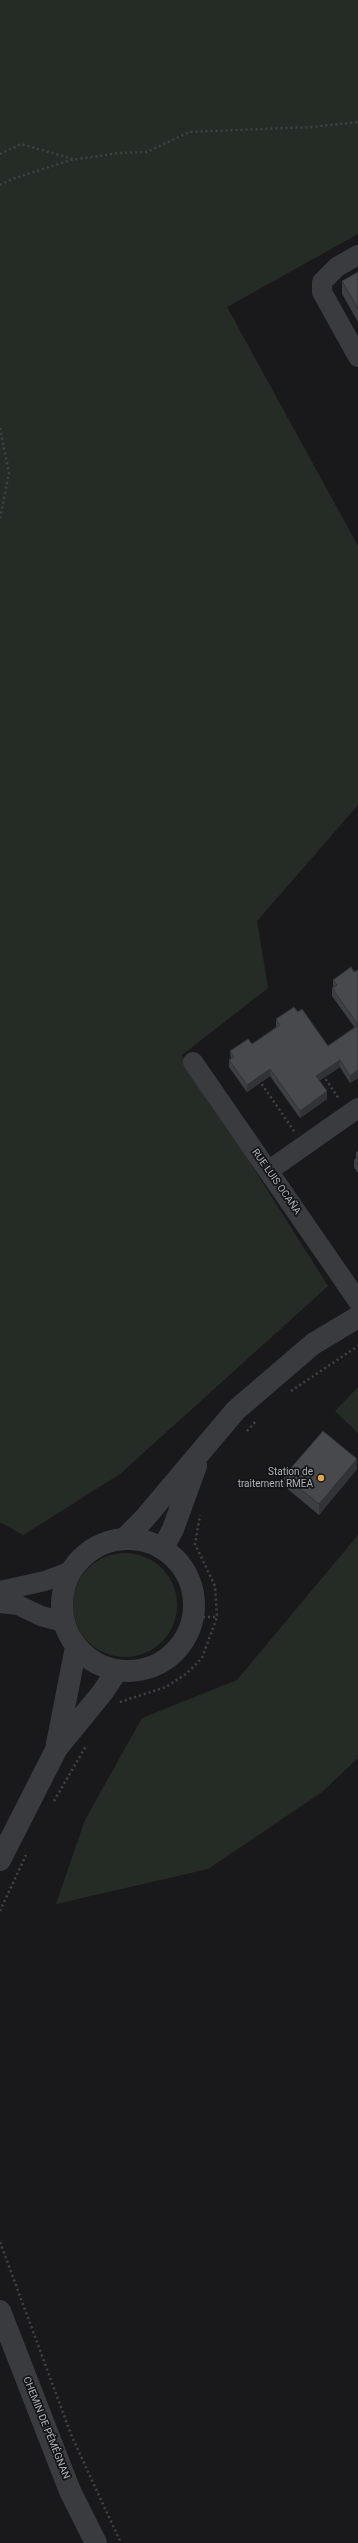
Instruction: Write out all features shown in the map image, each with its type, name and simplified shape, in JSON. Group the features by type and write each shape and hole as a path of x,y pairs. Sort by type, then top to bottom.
{"street":[{"path":"358,256 337,266 322,282 322,292 358,357"},
{"name":"RUE LUIS OCAÑA","path":"193,1062 358,1301"},
{"path":"268,1171 354,1111"},
{"path":"125,1538 144,1519 236,1410 279,1370 312,1344 358,1317"},
{"path":"163,1548 173,1529 201,1451"},
{"path":"125,1538 145,1540 163,1548 178,1561 189,1578 194,1597 193,1617 184,1641 166,1659 142,1670 117,1671 94,1663 76,1647 64,1622 62,1596 71,1571 85,1554 104,1543 125,1538"},
{"path":"0,1591 44,1581 71,1571"},
{"path":"0,1603 18,1605 41,1616 64,1622"},
{"path":"57,1748 72,1680 76,1647"},
{"path":"0,1860 57,1748 102,1693 117,1671"},
{"name":"CHEMIN DE PÉMÉGNAN","path":"0,2311 70,2491 96,2543"}],"path":[{"path":"0,185 12,179 75,160 119,153 147,152 189,132 312,127 358,122"},
{"path":"0,154 21,144 75,160"},
{"path":"0,428 9,473 0,519"},
{"path":"319,1070 354,1111"},
{"path":"255,1074 304,1146"},
{"path":"288,1392 358,1346"},
{"path":"244,1433 260,1417"},
{"path":"116,1703 166,1687 186,1674 202,1658 216,1617 214,1586 195,1544 202,1508"},
{"path":"193,1617 216,1617"},
{"path":"51,1806 88,1742"},
{"path":"0,1911 28,1852"},
{"path":"0,2242 72,2437 120,2543"}],"shaded area":[{"path":"0,0 358,0 358,234 227,307 358,546 358,805 257,921 268,988 182,1055 328,1286 120,1474 23,1535 0,1522"},
{"path":"358,1387 358,1433 335,1411"},
{"path":"358,1535 358,1758 322,1792 208,1869 56,1904 85,1820 142,1718 237,1680"},
{"path":"125,1553 145,1557 162,1568 173,1585 177,1605 173,1625 162,1642 145,1653 125,1657 105,1653 88,1642 77,1625 73,1605 77,1585 88,1568 105,1557"}],"building":[{"path":"358,272 358,309 342,281"},
{"path":"351,967 354,972 358,970 358,1025 332,988 337,985 333,980"},
{"path":"294,1007 298,1012 302,1009 328,1046 358,1025 358,1070 350,1076 340,1060 316,1076 327,1091 300,1111 270,1069 247,1085 229,1060 234,1057 230,1051 248,1039 252,1044 280,1025 276,1019"},
{"path":"358,1157 358,1165 354,1160"},
{"name":"Station de traitement RMEA","path":"323,1431 357,1459 319,1504 284,1476"}],"place":[{"name":"Station de traitement RMEA","path":"321,1478"}]}
